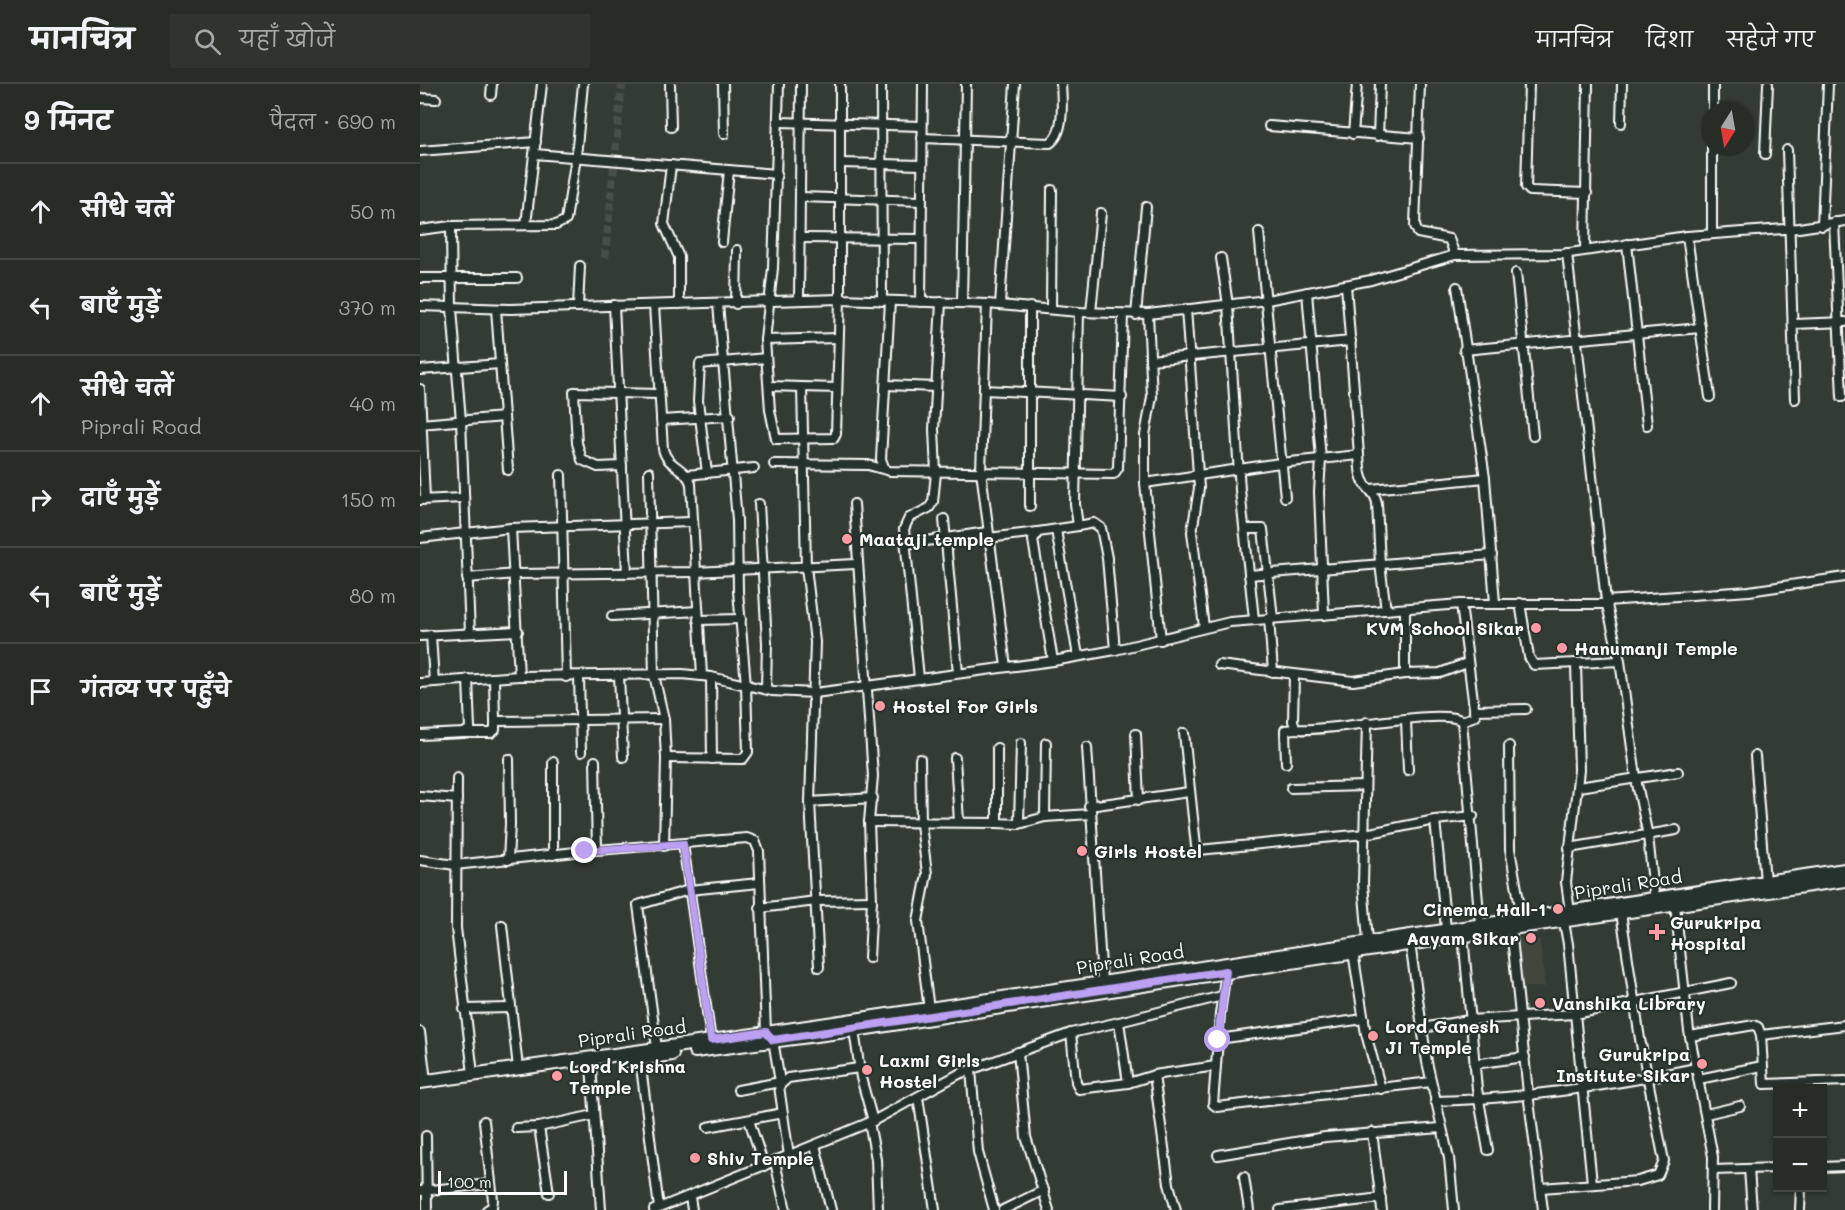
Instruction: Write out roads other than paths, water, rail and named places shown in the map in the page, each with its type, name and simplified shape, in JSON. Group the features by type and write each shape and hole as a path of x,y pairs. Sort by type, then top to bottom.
{"main road":[{"name":"Piprali Road","path":"422,1084 473,1074 711,1040 770,1036 1368,940 1522,918 1567,917 1845,870"},
{"path":"422,1084 640,1059 770,1036 854,1030 1511,928 1567,917 1621,913 1656,903 1675,904 1845,880"}],"street":[{"path":"491,95 492,84"},
{"path":"526,225 542,84"},
{"path":"420,230 452,226 556,225 566,220 576,157 583,84"},
{"path":"670,84 671,127"},
{"path":"723,84 723,134"},
{"path":"779,84 771,301 765,340 776,439 834,438 840,299 840,84"},
{"path":"799,300 801,84"},
{"path":"881,84 881,238 886,301 886,385 881,459 884,467"},
{"path":"921,302 923,84"},
{"path":"962,303 963,141 966,84"},
{"path":"1000,305 1015,84"},
{"path":"922,138 1011,144 1043,144 1054,140 1061,116 1061,84"},
{"path":"1353,134 1358,84"},
{"path":"1378,136 1380,84"},
{"path":"1420,84 1417,231 1447,238 1455,255"},
{"path":"1529,84 1526,188 1530,191 1587,193"},
{"path":"1585,250 1588,84"},
{"path":"1621,123 1622,84"},
{"path":"1713,84 1713,102"},
{"path":"1765,154 1768,84"},
{"path":"1822,226 1828,84"},
{"path":"420,98 436,99"},
{"path":"779,122 922,126"},
{"path":"1269,126 1419,138"},
{"path":"420,151 536,142"},
{"path":"1787,150 1795,399"},
{"path":"535,154 777,174"},
{"path":"1712,156 1712,234"},
{"path":"841,163 922,165"},
{"path":"670,165 664,224 679,257 679,304"},
{"path":"722,243 729,170"},
{"path":"1051,309 1052,190"},
{"path":"801,197 921,201"},
{"path":"1136,315 1146,207"},
{"path":"1091,312 1101,213"},
{"path":"420,306 496,309 736,304 840,299 987,304 1136,315 1267,300 1346,285 1455,255 1567,253 1712,234 1822,226 1845,221"},
{"path":"1834,222 1841,322 1842,397"},
{"path":"452,226 452,309 461,421 470,633"},
{"path":"1259,232 1285,497"},
{"path":"1687,237 1710,397"},
{"path":"800,238 921,238"},
{"path":"1627,244 1647,425"},
{"path":"736,304 737,250"},
{"path":"1567,253 1579,341 1607,602 1620,661 1637,780 1648,836 1656,903"},
{"path":"1221,258 1228,305 1254,619"},
{"path":"578,307 580,266"},
{"path":"1516,273 1533,436"},
{"path":"420,278 517,278"},
{"path":"1346,285 1361,477 1365,486 1371,489 1485,478"},
{"path":"1456,287 1485,478 1495,603"},
{"path":"1307,292 1321,459 1319,492 1324,615"},
{"path":"920,678 906,544 906,522 933,502 941,302"},
{"path":"666,758 746,758 748,752 734,470 730,416 725,402 718,304"},
{"path":"987,304 981,471 1006,667"},
{"path":"614,305 627,573"},
{"path":"654,305 665,458 687,475 690,484 702,676"},
{"path":"1030,307 1028,473 1030,506"},
{"path":"496,309 508,470"},
{"path":"1186,309 1198,476 1192,532 1204,627"},
{"path":"1078,526 1074,474 1079,312"},
{"path":"1148,314 1152,397 1145,435 1145,483 1161,640"},
{"path":"774,464 884,467 891,471 1074,474 1117,472 1122,397 1123,315"},
{"path":"1794,324 1841,322"},
{"path":"1464,350 1700,328"},
{"path":"765,340 838,338"},
{"path":"1150,360 1350,341"},
{"path":"707,473 698,401 698,368 703,362 766,358"},
{"path":"420,370 500,364"},
{"path":"886,385 936,387"},
{"path":"769,386 837,388"},
{"path":"802,387 806,567 815,642 810,802 819,967"},
{"path":"420,389 423,500 463,498"},
{"path":"984,390 1122,397"},
{"path":"622,466 598,467 582,460 577,443 574,392 659,394"},
{"path":"661,420 730,416"},
{"path":"421,424 504,417"},
{"path":"1145,483 1280,463 1359,455"},
{"path":"687,475 754,468"},
{"path":"649,472 654,675 663,719 666,758 664,846"},
{"path":"561,475 566,677"},
{"path":"1371,489 1377,503 1380,564 1386,610"},
{"path":"759,504 767,643 766,690"},
{"path":"854,504 856,564 861,570 873,798 869,822 872,900 869,958"},
{"path":"944,519 958,673"},
{"path":"420,538 465,531 511,528 691,522"},
{"path":"906,544 1056,530 1094,523 1101,528 1107,558 1115,650"},
{"path":"511,528 516,574 519,676"},
{"path":"1245,529 1263,529 1268,574 1273,672"},
{"path":"1056,530 1078,656"},
{"path":"1038,532 1034,535 1034,549 1053,661"},
{"path":"1249,575 1492,555"},
{"path":"467,578 516,574 695,572 856,564"},
{"path":"420,683 519,676 702,676 766,690 815,693 867,684 1053,661 1161,640 1204,627 1254,619 1405,610 1461,604 1607,602 1749,591 1845,576"},
{"path":"1520,603 1531,663 1540,665 1620,661"},
{"path":"1286,763 1285,730 1406,719 1455,717 1462,721 1475,717 1461,604"},
{"path":"1405,610 1405,674"},
{"path":"612,616 698,611"},
{"path":"698,620 741,619"},
{"path":"420,636 518,631"},
{"path":"431,635 434,682"},
{"path":"1219,665 1353,681 1405,674 1440,674 1467,663"},
{"path":"1576,664 1580,739 1578,787 1566,882 1567,917 1592,1183"},
{"path":"1294,675 1293,721 1296,729"},
{"path":"619,676 623,757"},
{"path":"579,677 581,752"},
{"path":"711,677 712,759"},
{"path":"420,735 491,733 495,730 494,678"},
{"path":"464,733 472,723 468,679"},
{"path":"1474,710 1526,709"},
{"path":"495,721 579,722 663,719"},
{"path":"1406,719 1408,770"},
{"path":"1462,721 1473,816 1480,924"},
{"path":"1367,722 1363,884 1368,940"},
{"path":"1184,733 1196,846 1202,851 1365,834 1435,820 1473,816"},
{"path":"1136,734 1139,800"},
{"path":"1019,824 1021,742"},
{"path":"1045,817 1046,743"},
{"path":"1509,746 1510,849 1522,918"},
{"path":"1087,747 1102,982"},
{"path":"997,823 998,748"},
{"path":"1755,756 1765,882"},
{"path":"956,758 959,822"},
{"path":"508,860 509,759"},
{"path":"920,759 921,824 927,874 918,921 929,1010"},
{"path":"595,761 597,850"},
{"path":"552,762 553,855"},
{"path":"1578,787 1637,780 1678,772"},
{"path":"457,778 456,928 473,1074"},
{"path":"1291,788 1365,786"},
{"path":"869,822 1019,824 1045,817 1189,792"},
{"path":"420,796 457,799"},
{"path":"810,802 873,798"},
{"path":"1435,820 1446,929"},
{"path":"1569,848 1676,830"},
{"path":"420,860 455,865 597,850 747,838 755,841 759,850 760,908 770,1036 780,1082 789,1156"},
{"path":"683,844 711,1040"},
{"path":"657,1048 638,905 689,890 759,883"},
{"path":"760,908 816,901 872,900"},
{"path":"1675,904 1690,1036 1706,1114 1713,1170 1712,1210"},
{"path":"1541,1188 1638,1181 1658,1175 1662,1170 1664,1161 1634,1002 1621,913"},
{"path":"502,925 518,1068"},
{"path":"1511,928 1528,1093 1544,1210"},
{"path":"1463,935 1474,1064 1488,1150"},
{"path":"1410,943 1431,1082 1449,1158 1454,1210"},
{"path":"1353,952 1364,1018 1380,1089"},
{"path":"1226,971 1213,1104 1217,1107 1431,1082"},
{"path":"1422,1028 1469,1020 1575,1014 1731,983"},
{"path":"640,1059 657,1209 871,1121 971,1070 1018,1052 1071,1033 1222,996"},
{"path":"464,1009 511,1008"},
{"path":"1218,1039 1364,1018"},
{"path":"1119,1022 1128,1083"},
{"path":"1690,1036 1754,1025 1758,1027 1761,1035 1763,1082 1767,1086 1845,1081"},
{"path":"1761,1035 1845,1025"},
{"path":"854,1030 871,1121 876,1159 878,1210"},
{"path":"420,1032 422,1084"},
{"path":"1071,1033 1076,1082 1079,1089 1128,1083 1154,1075 1216,1066"},
{"path":"1018,1052 1026,1137 1049,1210"},
{"path":"1474,1064 1525,1057"},
{"path":"591,1065 601,1210"},
{"path":"1699,1079 1762,1066"},
{"path":"738,1090 780,1082 788,1078 860,1068"},
{"path":"1435,1101 1480,1100 1648,1078 1696,1068"},
{"path":"971,1070 978,1152 994,1210"},
{"path":"1154,1075 1169,1184 1176,1210"},
{"path":"918,1096 935,1210"},
{"path":"1706,1114 1740,1106"},
{"path":"708,1127 783,1113"},
{"path":"516,1128 539,1127 594,1115"},
{"path":"749,1120 765,1166"},
{"path":"484,1121 493,1200 492,1207 488,1210"},
{"path":"539,1127 549,1193"},
{"path":"1218,1155 1372,1132 1441,1128"},
{"path":"1372,1132 1382,1210"},
{"path":"426,1136 423,1190 427,1210"},
{"path":"815,1144 831,1210"},
{"path":"775,1162 786,1210"},
{"path":"1827,1167 1845,1166"},
{"path":"1713,1170 1773,1168"},
{"path":"1749,1169 1752,1210"},
{"path":"1244,1177 1249,1210"},
{"path":"423,1190 490,1184"},
{"path":"1003,1210 1044,1190"},
{"path":"1800,1210 1801,1192"},
{"path":"690,1197 692,1210"},
{"path":"1286,1208 1381,1198"}],"tunnel":[{"path":"605,258 622,84"}],"place":[{"name":"Maataji temple","path":"847,539"},
{"name":"KVM School Sikar","path":"1536,628"},
{"name":"Hanumanji Temple","path":"1562,648"},
{"name":"Hostel For Girls","path":"880,706"},
{"name":"Girls Hostel","path":"1082,851"},
{"name":"Cinema Hall-1","path":"1558,909"},
{"name":"Gurukripa Hospital","path":"1657,932"},
{"name":"Aayam Sikar","path":"1531,938"},
{"name":"Vanshika Library","path":"1540,1003"},
{"name":"Lord Ganesh Ji Temple","path":"1373,1036"},
{"name":"Gurukripa Institute Sikar","path":"1702,1064"},
{"name":"Laxmi Girls Hostel","path":"867,1070"},
{"name":"Lord Krishna Temple","path":"557,1076"},
{"name":"Shiv Temple","path":"695,1158"}]}
